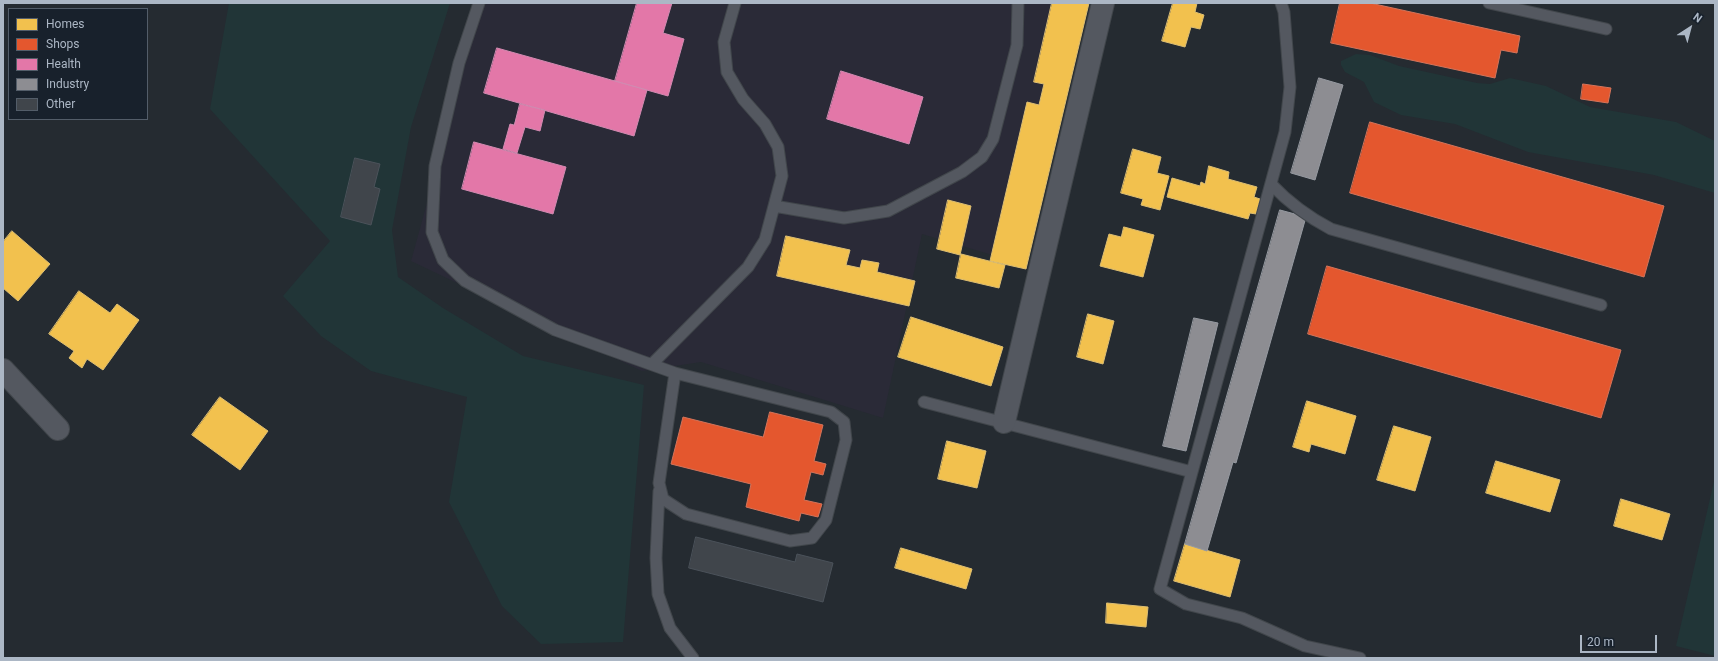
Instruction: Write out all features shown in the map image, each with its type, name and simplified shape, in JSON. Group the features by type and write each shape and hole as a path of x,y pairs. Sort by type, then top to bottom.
{"street":[{"path":"1004,422 1103,3"},
{"path":"3,370 58,429"}],"lane":[{"path":"479,3 459,63 435,166 432,232 443,260 465,281 555,330 675,373 830,412 844,422 846,440 826,520 812,538 790,541 686,514 663,499 659,483"},
{"path":"652,364 748,267 765,240 782,176 778,147 765,124 743,99 727,72 724,42 735,3"},
{"path":"774,206 844,218 888,211 962,172 982,157 993,140 1017,45 1018,3"},
{"path":"1281,3 1284,12 1290,87 1285,132 1160,589 1186,604 1242,618 1304,646 1360,658"},
{"path":"1488,3 1606,29"},
{"path":"1271,184 1287,201 1310,218 1331,229 1601,305"},
{"path":"675,373 659,483 656,558 658,594 670,628 693,658"},
{"path":"924,402 1192,472"}],"shaded area":[{"path":"482,3 1088,3 1019,263 922,234 883,418 701,362 642,371 411,261"}],"green space":[{"path":"229,3 450,3 411,127 392,230 398,277 443,308 523,356 644,385 623,642 541,644 502,606 449,502 467,397 371,371 321,336 283,296 330,241 210,109"},
{"path":"1356,54 1370,55 1399,66 1477,83 1490,84 1510,78 1546,86 1590,107 1676,122 1715,141 1715,193 1654,175 1528,152 1455,124 1401,115 1374,102 1364,82 1345,72 1341,65 1341,61"},
{"path":"1715,477 1715,656 1676,646"}],"building: Homes":[{"path":"1052,3 1089,3 1026,269 990,261 1027,102 1039,105 1044,84 1034,82"},
{"path":"1173,3 1197,3 1195,12 1204,15 1200,29 1191,27 1185,47 1162,41"},
{"path":"1133,149 1161,157 1157,173 1169,176 1160,210 1141,205 1143,199 1121,193"},
{"path":"1209,166 1229,172 1228,179 1257,187 1254,197 1260,199 1256,214 1250,213 1248,219 1167,197 1172,178 1200,186 1201,182 1205,184"},
{"path":"948,200 971,206 960,255 937,249"},
{"path":"1124,227 1154,235 1143,277 1100,266 1109,234 1121,237"},
{"path":"12,231 50,264 18,301 3,288 3,242"},
{"path":"786,236 850,250 846,265 860,268 862,260 879,263 877,272 915,281 909,306 777,276"},
{"path":"961,254 1005,265 999,288 956,278"},
{"path":"79,291 110,313 117,304 139,320 103,370 87,359 82,368 69,358 74,351 49,334"},
{"path":"1088,314 1114,321 1103,364 1077,357"},
{"path":"911,317 1003,347 991,386 898,357"},
{"path":"220,397 268,431 240,470 192,435"},
{"path":"1307,401 1356,416 1345,454 1311,444 1309,452 1293,447"},
{"path":"1394,426 1431,437 1415,491 1377,480"},
{"path":"947,441 986,451 977,488 938,479"},
{"path":"1496,461 1560,480 1550,512 1486,493"},
{"path":"1621,499 1670,514 1662,540 1614,526"},
{"path":"1185,544 1240,560 1230,597 1174,581"},
{"path":"901,548 972,569 966,589 895,568"},
{"path":"1107,603 1148,607 1146,627 1106,623"}],"building: Shops":[{"path":"1340,3 1370,3 1520,36 1517,53 1501,50 1495,78 1331,43"},
{"path":"1583,84 1611,88 1608,103 1581,99"},
{"path":"1370,122 1664,206 1644,277 1350,193"},
{"path":"1327,266 1621,350 1601,418 1308,334"},
{"path":"770,412 823,425 814,461 826,464 823,475 811,472 804,500 822,504 818,517 801,513 799,521 746,507 751,484 671,464 683,417 763,437"}],"building: Health":[{"path":"637,3 672,3 663,33 684,39 668,96 615,81"},
{"path":"497,48 647,90 634,136 484,93"},
{"path":"841,71 923,97 909,144 827,119"},
{"path":"520,104 545,110 540,131 525,127 517,153 503,149 510,124 514,125"},
{"path":"474,142 566,167 553,214 462,189"}],"building: Industry":[{"path":"1319,78 1343,85 1315,180 1291,173"},
{"path":"1280,210 1306,217 1236,463 1233,462 1207,551 1185,544"},
{"path":"1194,318 1218,323 1186,451 1163,446"}],"building: Other":[{"path":"355,158 380,164 374,187 380,189 371,225 341,217"},
{"path":"696,537 795,562 797,554 833,563 823,602 689,568"}]}
